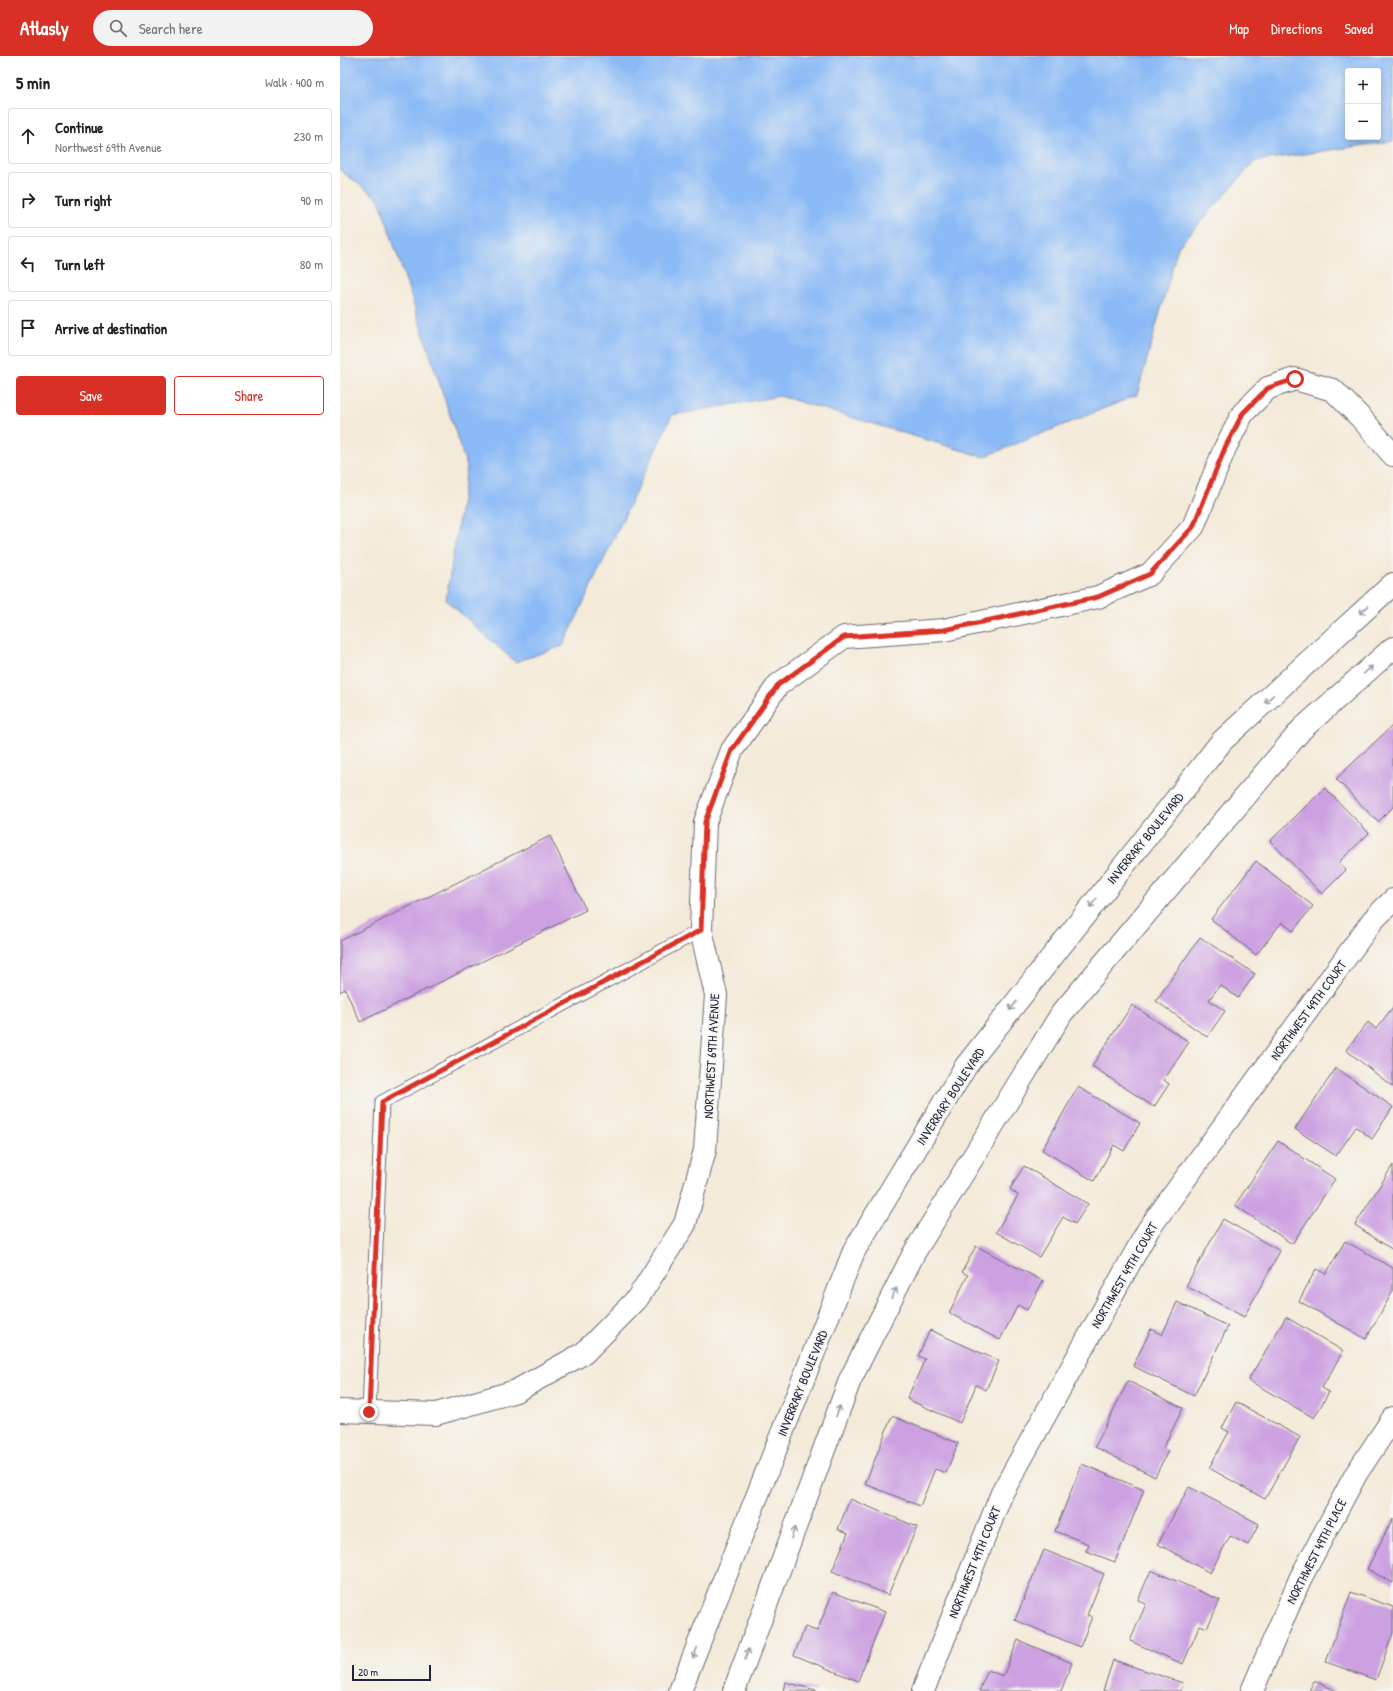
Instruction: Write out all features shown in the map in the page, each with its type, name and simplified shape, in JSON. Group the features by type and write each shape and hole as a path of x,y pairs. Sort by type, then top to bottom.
{"street":[{"name":"NORTHWEST 69TH AVENUE","path":"340,1411 436,1414 516,1391 584,1353 637,1299 685,1224 705,1150 716,995 701,930 705,822 732,750 778,685 844,637 944,630 1098,597 1150,574 1193,527 1225,448 1243,413 1268,388 1295,379 1333,390 1361,418 1393,456"},
{"name":"INVERRARY BOULEVARD","path":"680,1691 854,1251 966,1066 1222,741 1393,584"},
{"path":"734,1691 850,1380 914,1252 1062,1013 1302,729 1393,648"},
{"name":"NORTHWEST 49TH COURT","path":"923,1691 1002,1493 1148,1230 1374,920 1393,900"},
{"name":"NORTHWEST 49TH PLACE","path":"1252,1691 1300,1579 1356,1474 1393,1418"}],"lane":[{"path":"369,1412 382,1102 701,930"}],"water":[{"path":"340,56 1393,56 1393,141 1255,161 1178,247 1137,395 984,457 780,396 672,415 563,646 515,662 446,600 467,467 379,199 340,170"}],"building":[{"path":"1393,725 1393,807 1378,822 1336,779"},
{"path":"1325,788 1369,833 1339,862 1346,870 1322,894 1270,841"},
{"path":"550,836 586,910 360,1022 345,989 340,992 340,941"},
{"path":"1256,861 1313,906 1293,931 1282,922 1256,955 1211,919"},
{"path":"1200,937 1255,974 1238,998 1220,985 1209,1000 1225,1011 1207,1037 1156,1001"},
{"path":"1132,1005 1189,1042 1164,1080 1169,1084 1154,1107 1092,1066"},
{"path":"1393,1007 1393,1087 1346,1050 1368,1022 1376,1029"},
{"path":"1336,1068 1393,1107 1372,1139 1356,1127 1336,1156 1295,1129"},
{"path":"1078,1087 1140,1123 1124,1151 1114,1145 1094,1181 1042,1150"},
{"path":"1278,1141 1335,1179 1292,1244 1235,1205"},
{"path":"1393,1165 1393,1250 1355,1225"},
{"path":"1024,1166 1088,1204 1075,1224 1063,1217 1039,1257 996,1232 1018,1195 1010,1189"},
{"path":"1223,1219 1280,1251 1244,1317 1186,1286"},
{"path":"1345,1241 1393,1268 1393,1291 1366,1339 1299,1301 1316,1269 1326,1274"},
{"path":"976,1246 1043,1281 1027,1310 1018,1305 1000,1340 949,1313 968,1275 962,1272"},
{"path":"1177,1302 1228,1326 1194,1396 1133,1366 1151,1329 1162,1335"},
{"path":"1286,1317 1343,1351 1322,1388 1329,1392 1314,1418 1248,1380"},
{"path":"930,1330 999,1361 986,1390 976,1385 960,1423 907,1399 925,1359 918,1356"},
{"path":"1128,1381 1183,1408 1163,1448 1168,1451 1155,1477 1095,1447"},
{"path":"1236,1402 1300,1437 1265,1499 1209,1468 1229,1432 1222,1428"},
{"path":"892,1416 958,1443 946,1473 935,1469 920,1506 865,1484"},
{"path":"1082,1464 1144,1490 1115,1562 1086,1551 1089,1544 1055,1531"},
{"path":"1189,1487 1259,1524 1248,1545 1230,1536 1210,1573 1158,1544"},
{"path":"850,1499 917,1527 888,1595 832,1571 848,1533 838,1529"},
{"path":"1393,1518 1393,1583 1367,1569"},
{"path":"1044,1550 1104,1574 1087,1615 1092,1617 1080,1647 1015,1620"},
{"path":"1151,1570 1220,1600 1207,1628 1200,1625 1183,1664 1130,1641 1146,1604 1138,1600"},
{"path":"833,1592 885,1612 858,1681 794,1655 805,1627 817,1631"},
{"path":"1351,1592 1393,1607 1393,1633 1376,1680 1326,1662"},
{"path":"1018,1640 1072,1663 1061,1691 979,1691 988,1670 1003,1676"},
{"path":"1113,1660 1183,1683 1181,1691 1103,1691"},
{"path":"1314,1681 1337,1691 1309,1691"},
{"path":"785,1682 816,1690 816,1691 783,1691"}],"route":[{"path":"369,1412 382,1102 701,930 705,822 732,750 778,685 844,637 944,630 1098,597 1150,574 1193,527 1225,448 1243,413 1268,388 1295,379"}]}
